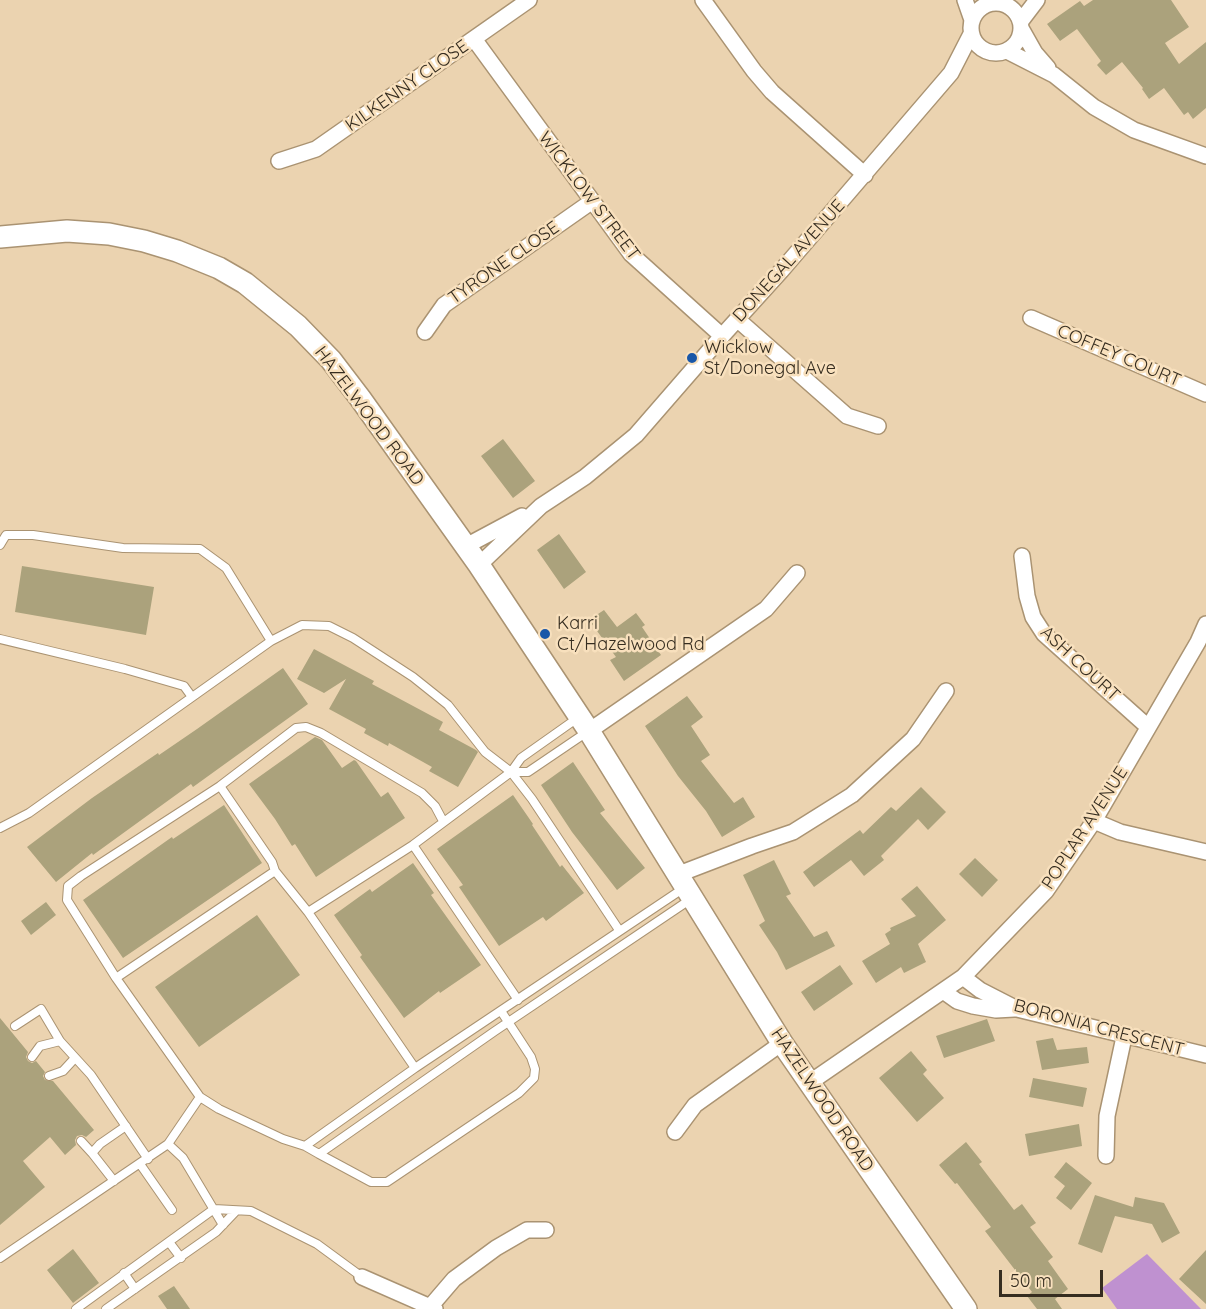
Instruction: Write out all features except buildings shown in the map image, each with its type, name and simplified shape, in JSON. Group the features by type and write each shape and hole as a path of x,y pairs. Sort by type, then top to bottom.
{"main road":[{"name":"HAZELWOOD ROAD","path":"0,237 67,231 109,234 177,250 244,283 298,326 331,360 479,565 585,724 808,1083 966,1309"}],"street":[{"name":"KILKENNY CLOSE","path":"279,161 316,149 529,0"},
{"path":"703,0 772,92 865,175"},
{"path":"966,0 979,47 984,51 992,53 1007,51 1054,75 1094,106 1134,130 1206,156"},
{"path":"1007,51 1020,39 1021,26 1037,0"},
{"path":"972,27 984,2 1010,2 1035,52 1054,75"},
{"name":"DONEGAL AVENUE","path":"479,565 541,507 585,477 636,435 865,175 951,73 972,27"},
{"name":"WICKLOW STREET","path":"474,39 631,254 722,336"},
{"path":"951,73 984,51"},
{"name":"TYRONE CLOSE","path":"425,332 444,305 591,202"},
{"name":"COFFEY COURT","path":"1031,318 1206,394"},
{"path":"737,319 847,416 878,426"},
{"path":"466,546 541,507"},
{"name":"ASH COURT","path":"1022,556 1027,596 1033,617 1044,634 1148,727"},
{"path":"585,724 766,609 797,573"},
{"name":"POPLAR AVENUE","path":"808,1083 963,977 1046,891 1094,821 1198,642 1206,624"},
{"path":"685,887 752,846 793,832 852,795 913,739 946,691"},
{"path":"1094,821 1120,832 1206,852"},
{"name":"BORONIA CRESCENT","path":"963,977 980,990 1017,1009 1124,1037 1206,1055"},
{"path":"943,991 957,1001 973,1006 996,1010 1017,1009"},
{"path":"1106,1156 1107,1116 1124,1037"},
{"path":"675,1132 695,1105 782,1043"},
{"path":"362,1277 432,1308 454,1279 496,1248 527,1230 546,1230"}],"lane":[{"path":"0,545 6,535 33,535 123,548 200,549 226,568 271,642"},
{"path":"0,828 29,813 271,642 302,625 329,626 353,638 413,677 448,705 485,752 511,772 532,799 619,930"},
{"path":"0,639 125,669 184,686 192,697"},
{"path":"511,772 528,772 585,724"},
{"path":"308,912 412,845 511,772 521,758 585,724"},
{"path":"443,821 435,806 422,793 321,733 306,727 296,728 220,786 160,823 68,886 67,900 74,915 116,978 200,1098 283,1139 305,1146 371,1182 387,1182 519,1093 534,1078 536,1070 531,1057 501,1011"},
{"path":"220,786 272,862 275,871 308,912 415,1068"},
{"path":"412,845 521,998 532,1006"},
{"path":"116,978 275,871"},
{"path":"305,1146 415,1068 685,887"},
{"path":"319,1154 532,1006 685,887"},
{"path":"15,1026 41,1009 60,1041 91,1075 148,1158"},
{"path":"488,1020 495,1031"},
{"path":"33,1057 40,1046 60,1041"},
{"path":"49,1076 63,1071 75,1058"},
{"path":"0,1258 168,1144 200,1098"},
{"path":"92,1153 100,1144 126,1126"},
{"path":"81,1141 114,1181"},
{"path":"168,1144 183,1158 223,1225"},
{"path":"140,1164 172,1210"},
{"path":"76,1309 214,1209 251,1211 317,1244 362,1277"},
{"path":"106,1309 181,1258 223,1225 236,1211"},
{"path":"169,1242 181,1258"},
{"path":"124,1273 135,1289"}],"shaded area":[{"path":"1147,1254 1201,1309 1117,1309 1102,1288"}],"place":[{"name":"Wicklow St/Donegal Ave","path":"692,358"},
{"name":"Karri Ct/Hazelwood Rd","path":"545,634"}]}
